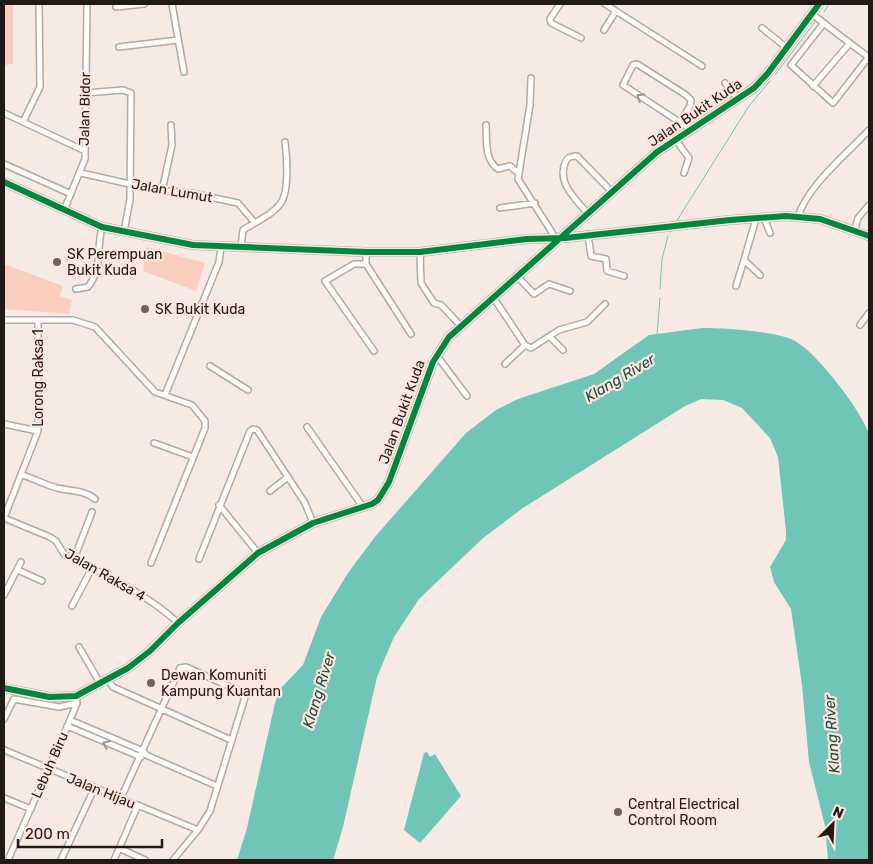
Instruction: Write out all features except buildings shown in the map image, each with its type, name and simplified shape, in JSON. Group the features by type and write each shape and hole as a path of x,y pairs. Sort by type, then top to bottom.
{"street":[{"path":"23,122 40,87 39,4"},
{"name":"Jalan Bidor","path":"64,210 81,173 85,159 87,4"},
{"path":"116,7 144,4"},
{"path":"172,4 184,72"},
{"path":"560,4 550,19 554,26 581,38"},
{"path":"605,4 702,66"},
{"name":"Jalan Bukit Kuda","path":"4,688 49,697 76,699 103,681 128,668 150,652 178,623 258,554 313,524 378,500 389,482 437,356 460,325 548,249 560,235 581,220 675,139 754,88 787,48 819,4"},
{"path":"604,30 616,11"},
{"path":"812,14 824,23 850,43 866,56 867,61 833,102 792,64 824,23"},
{"path":"762,28 787,48"},
{"path":"119,47 178,40"},
{"path":"814,86 850,43"},
{"path":"680,122 690,106 691,100 686,94 637,64 633,66 623,85 690,129"},
{"path":"517,172 521,166 532,78"},
{"path":"725,83 738,99"},
{"path":"86,93 123,90 131,93 129,205 124,232"},
{"path":"4,114 85,151"},
{"path":"162,190 172,145 171,125"},
{"path":"486,125 489,159 492,164 498,169 510,166 517,172 520,186 560,235"},
{"path":"798,217 804,202 820,182 869,130"},
{"path":"675,139 689,158 684,173"},
{"path":"241,247 244,230 282,201 286,173 285,142"},
{"path":"588,214 564,183 562,173 569,157 577,156 612,192"},
{"path":"4,164 71,194"},
{"name":"Jalan Lumut","path":"81,173 130,184 191,193 238,203 254,222"},
{"path":"4,182 102,227 193,245 221,247 420,252 560,235 730,220 798,217 820,219 855,229 869,236"},
{"path":"500,208 535,203"},
{"path":"855,229 858,218 869,205"},
{"path":"760,219 770,233"},
{"path":"736,286 760,219"},
{"path":"581,220 577,230 588,234"},
{"path":"76,288 88,288 98,270 98,244 102,227"},
{"path":"588,234 591,256 606,259 607,271 624,276"},
{"path":"534,238 548,242 548,249"},
{"path":"165,395 219,262 221,247"},
{"path":"366,252 366,264 411,334"},
{"path":"420,252 422,283 434,303 441,305 460,325"},
{"path":"744,260 760,275"},
{"path":"366,264 354,264 325,281 374,351"},
{"path":"517,276 534,294 549,284 570,291"},
{"path":"493,296 525,345 531,348 559,330 587,322 605,304"},
{"path":"860,325 869,313"},
{"path":"4,320 38,322 73,320 95,327 155,392 192,405 205,421 205,428 152,562"},
{"name":"Lorong Raksa 1","path":"4,518 23,474 38,431 38,322"},
{"path":"550,337 563,350"},
{"path":"505,364 525,345"},
{"path":"437,356 467,396"},
{"path":"210,366 248,390"},
{"path":"4,424 38,431"},
{"path":"307,427 363,507"},
{"path":"198,560 250,431 257,430 305,503 313,524"},
{"path":"154,443 193,457"},
{"path":"23,474 57,488 91,496 95,499"},
{"path":"270,491 288,477"},
{"path":"220,506 258,554"},
{"path":"74,559 92,512"},
{"name":"Jalan Raksa 4","path":"4,518 50,537 56,541 64,554 146,598 178,623"},
{"path":"4,595 21,562"},
{"path":"72,606 92,568"},
{"path":"18,570 42,581"},
{"path":"79,647 103,681 231,740"},
{"path":"120,800 144,753 161,709 180,668 186,667 246,694 216,786 210,811 198,830 173,860"},
{"path":"4,719 14,699 59,707 76,699"},
{"name":"Lebuh Biru","path":"8,860 70,720 76,699"},
{"path":"70,720 216,786"},
{"path":"67,726 140,758"},
{"name":"Jalan Hijau","path":"4,750 120,800 138,805 198,830"},
{"path":"61,860 94,789"},
{"path":"4,798 31,809"},
{"path":"114,860 138,805"},
{"path":"119,848 145,860"}],"shaded area":[{"path":"4,4 13,4 13,64 4,65"},
{"path":"147,247 205,263 196,291 143,271"},
{"path":"4,264 63,286 60,296 72,300 69,314 4,309"}],"water":[{"name":"Klang River","path":"702,328 761,332 793,340 825,368 857,411 869,434 869,860 828,860 825,826 809,762 802,685 791,609 774,582 770,567 786,540 778,457 770,438 742,408 723,400 701,399 685,406 523,508 482,539 419,599 394,637 377,677 343,827 333,860 237,860 247,828 275,703 280,689 303,665 321,617 348,573 374,538 466,433 496,410 518,399 594,374 649,335"},
{"path":"427,752 430,757 435,754 461,796 420,843 404,830 424,753"}],"waterway":[{"path":"824,12 829,4"},
{"path":"775,75 817,19"},
{"path":"676,222 749,106 770,81"},
{"path":"660,289 662,259 668,236"},
{"path":"657,335 660,298"}],"cycle path":[{"path":"4,688 49,697 76,696 128,668 150,651 178,623 258,553 313,523 372,504 378,500 389,482 433,362 449,337 657,152 754,88 768,73 819,4"},
{"path":"4,182 102,227 193,245 366,252 420,252 527,239 565,238 730,220 786,216 820,219 869,236"}],"place":[{"name":"SK Perempuan Bukit Kuda","path":"57,262"},
{"name":"SK Bukit Kuda","path":"145,309"},
{"name":"Dewan Komuniti Kampung Kuantan","path":"151,683"},
{"name":"Central Electrical Control Room","path":"618,812"}]}
